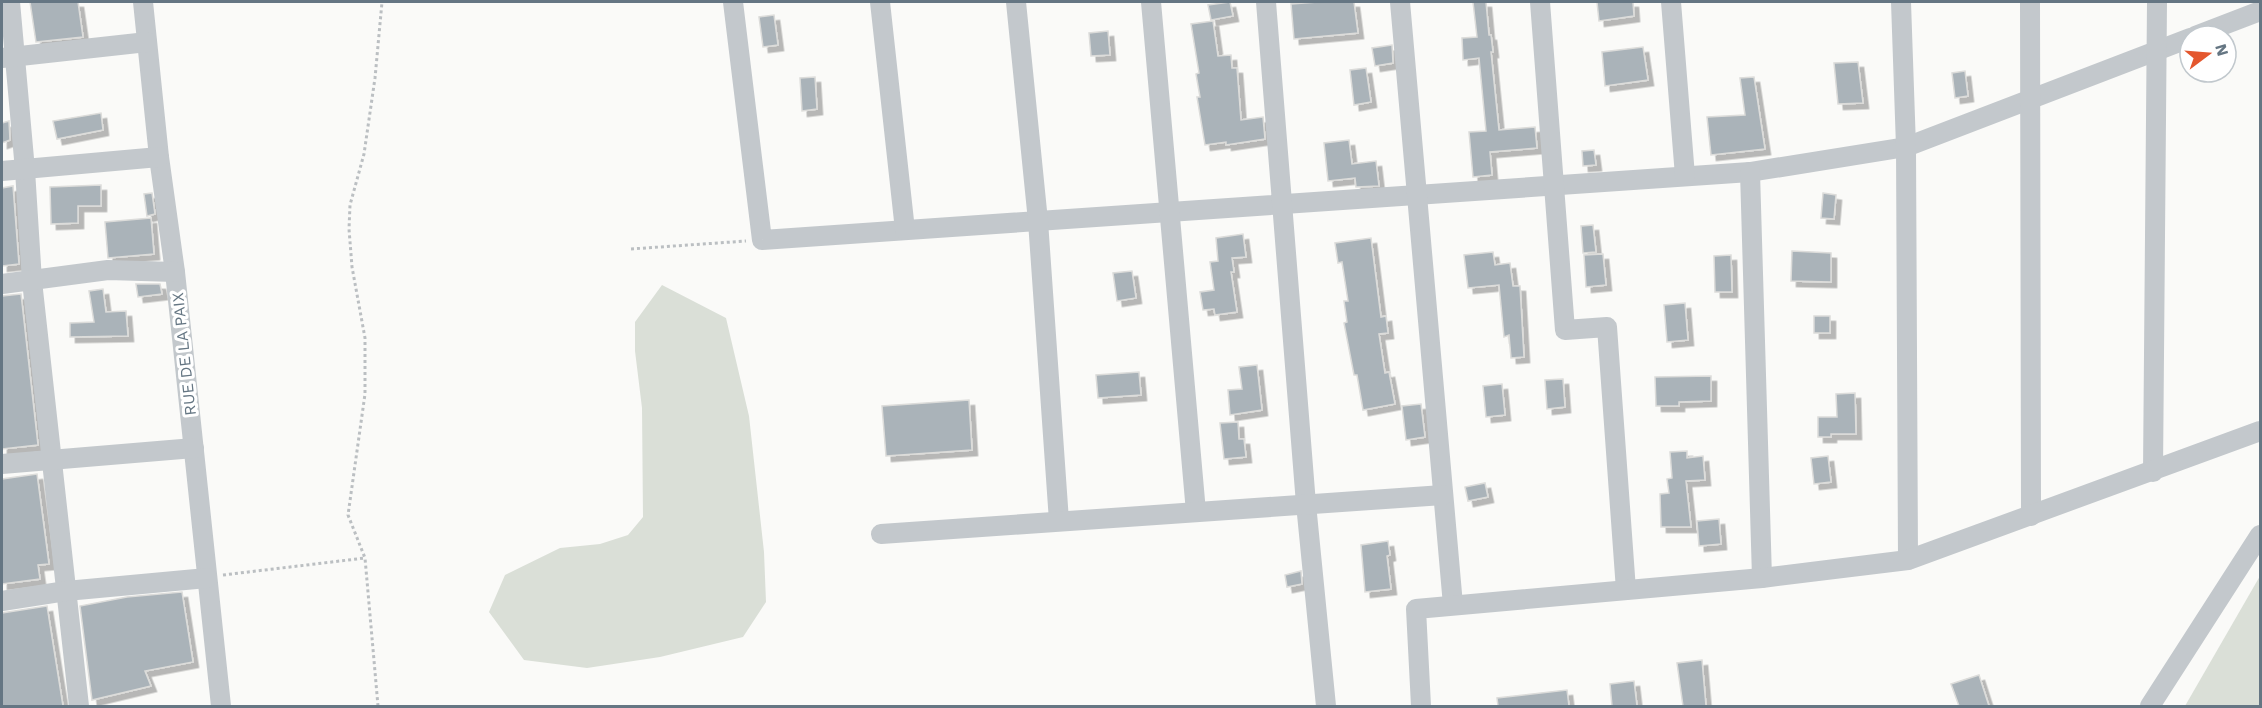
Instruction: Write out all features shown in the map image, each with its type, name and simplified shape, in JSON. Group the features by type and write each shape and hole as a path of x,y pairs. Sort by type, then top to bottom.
{"street":[{"path":"10,2 9,57 25,170 32,281 79,706"},
{"name":"RUE DE LA PAIX","path":"143,2 159,156 175,272 221,706"},
{"path":"733,2 762,240 1750,172 1906,147 2178,43"},
{"path":"880,2 905,230"},
{"path":"1016,2 1038,221 1059,521"},
{"path":"1151,2 1196,512"},
{"path":"1266,2 1306,504 1326,706"},
{"path":"1400,2 1453,606"},
{"path":"1540,2 1564,330 1607,327 1626,590"},
{"path":"1671,2 1685,176"},
{"path":"1901,2 1906,147 1908,560"},
{"path":"2030,2 2031,516"},
{"path":"2153,472 2157,2"},
{"path":"2226,24 2260,11"},
{"path":"9,57 147,42"},
{"path":"2,171 159,156"},
{"path":"1750,172 1762,578"},
{"path":"2,284 108,270 175,272"},
{"path":"1421,706 1416,609 1762,578 1908,560 2260,431"},
{"path":"2,464 194,448"},
{"path":"880,534 1443,495"},
{"path":"2150,706 2260,535"},
{"path":"2,601 66,591 207,578"}],"path":[{"path":"378,706 364,558 348,515 365,394 365,338 352,267 349,229 350,205 364,154 375,78 382,2"},
{"path":"631,249 762,240"},
{"path":"207,578 364,558"}],"shaded area":[{"path":"662,285 726,318 749,416 764,552 766,602 743,637 660,657 587,668 524,660 489,612 505,575 560,548 600,544 628,535 643,517 642,408 635,351 635,322"},
{"path":"2260,576 2260,706 2185,706"}],"building":[{"path":"30,2 78,2 83,37 36,42"},
{"path":"1230,2 1233,16 1211,20 1208,5"},
{"path":"1354,2 1358,33 1294,39 1291,4"},
{"path":"1473,2 1486,2 1493,52 1491,52 1499,130 1535,127 1537,148 1490,152 1492,175 1473,177 1469,132 1486,131 1479,58 1463,60 1462,38 1477,37"},
{"path":"1597,2 1633,2 1634,16 1599,21"},
{"path":"774,15 778,45 763,47 759,17"},
{"path":"1213,21 1218,56 1231,55 1232,68 1237,68 1241,120 1263,117 1265,139 1226,145 1226,142 1205,145 1197,97 1200,97 1196,74 1199,73 1191,24"},
{"path":"1108,31 1110,55 1091,56 1089,33"},
{"path":"1392,45 1393,63 1375,66 1372,48"},
{"path":"1643,47 1648,80 1605,86 1602,52"},
{"path":"1858,62 1863,103 1838,104 1834,63"},
{"path":"1366,68 1371,102 1354,105 1350,70"},
{"path":"1965,71 1968,96 1955,98 1952,73"},
{"path":"815,77 817,109 802,111 800,78"},
{"path":"1754,77 1765,149 1711,155 1707,117 1745,115 1740,78"},
{"path":"101,113 103,130 57,139 53,121"},
{"path":"9,121 10,140 2,143 2,123"},
{"path":"1349,140 1352,164 1376,161 1379,186 1356,187 1355,178 1328,181 1324,143"},
{"path":"1594,150 1596,165 1583,166 1582,151"},
{"path":"101,185 101,206 78,206 78,223 51,224 50,187"},
{"path":"13,186 19,264 2,266 2,188"},
{"path":"152,193 155,214 147,216 144,194"},
{"path":"1823,193 1836,195 1834,219 1821,218"},
{"path":"151,218 154,254 108,258 105,222"},
{"path":"1593,225 1596,252 1583,253 1581,226"},
{"path":"1243,234 1246,257 1232,258 1234,272 1231,272 1237,312 1215,315 1214,309 1203,310 1200,292 1214,290 1210,262 1218,261 1216,238"},
{"path":"1371,238 1381,317 1386,316 1388,333 1379,334 1385,373 1389,372 1395,404 1363,410 1344,323 1347,322 1344,301 1348,301 1342,262 1338,263 1335,243"},
{"path":"1792,251 1831,253 1831,282 1791,281"},
{"path":"1493,252 1495,265 1510,263 1513,286 1520,286 1524,357 1511,358 1509,335 1504,337 1499,285 1468,288 1464,255"},
{"path":"1603,254 1606,285 1586,287 1584,255"},
{"path":"1731,255 1732,292 1715,292 1714,256"},
{"path":"1132,271 1136,298 1117,301 1113,273"},
{"path":"136,284 160,284 162,294 138,297"},
{"path":"103,289 106,312 126,311 128,336 70,337 70,323 94,322 89,291"},
{"path":"21,294 38,445 2,449 2,296"},
{"path":"1685,303 1688,340 1667,342 1664,305"},
{"path":"1814,316 1830,316 1830,333 1814,333"},
{"path":"1257,365 1262,410 1230,415 1228,390 1242,389 1239,367"},
{"path":"1139,372 1141,395 1098,398 1096,375"},
{"path":"1711,376 1711,401 1679,402 1679,406 1656,406 1655,377"},
{"path":"1563,379 1565,407 1547,409 1545,380"},
{"path":"1502,384 1505,415 1486,417 1483,386"},
{"path":"1855,393 1856,434 1831,434 1831,437 1818,437 1818,417 1837,417 1836,394"},
{"path":"969,400 972,450 886,456 882,406"},
{"path":"1421,404 1425,437 1406,440 1402,406"},
{"path":"1238,422 1239,439 1244,439 1246,457 1224,459 1220,423"},
{"path":"1687,451 1687,458 1703,456 1705,480 1686,481 1691,527 1661,527 1660,494 1669,493 1667,479 1672,478 1670,452"},
{"path":"1828,456 1831,482 1814,484 1811,458"},
{"path":"37,474 49,564 38,565 40,579 2,584 2,479"},
{"path":"1485,483 1488,497 1468,501 1465,487"},
{"path":"1719,519 1721,544 1699,546 1697,521"},
{"path":"1388,541 1390,555 1387,556 1391,589 1365,592 1361,545"},
{"path":"1301,571 1302,584 1287,587 1285,575"},
{"path":"182,592 193,662 145,671 151,686 92,700 80,606 127,597"},
{"path":"47,606 63,706 2,706 2,613"},
{"path":"1702,660 1706,706 1683,706 1677,663"},
{"path":"1979,675 1989,706 1959,706 1951,684"},
{"path":"1634,681 1637,706 1612,706 1610,684"},
{"path":"1567,690 1569,706 1498,706 1497,698"}]}
